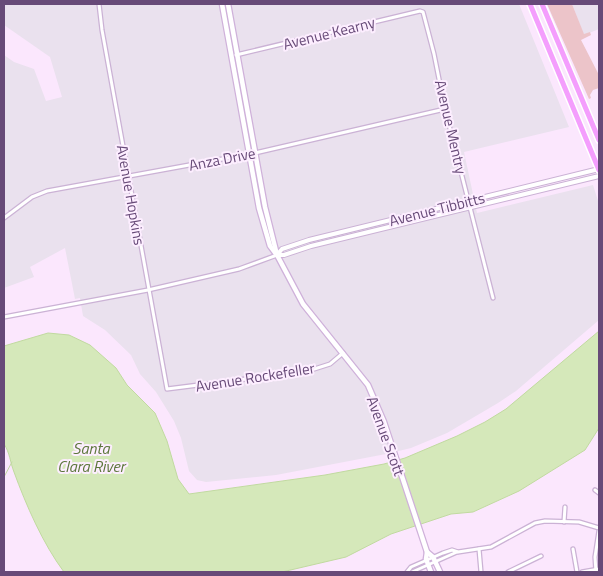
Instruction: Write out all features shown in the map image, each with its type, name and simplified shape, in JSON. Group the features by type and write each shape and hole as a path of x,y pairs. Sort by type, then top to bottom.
{"main road":[{"name":"Avenue Scott","path":"222,4 234,55 264,226 270,246 277,254 303,304 368,386 384,422 421,535 431,572"},
{"name":"Avenue Scott","path":"228,4 234,55"},
{"path":"530,4 599,169"},
{"path":"542,4 599,140"},
{"path":"426,552 434,559 440,572"}],"street":[{"name":"Avenue Hopkins","path":"99,4 103,38 166,386"},
{"name":"Avenue Kearny","path":"234,55 420,11 424,14"},
{"name":"Avenue Mentry","path":"424,14 445,109 493,298"},
{"name":"Anza Drive","path":"4,218 32,198 47,191 252,153 445,109"},
{"name":"Avenue Tibbitts","path":"4,317 148,290 239,269 277,254 282,249 309,240 599,169"},
{"name":"Avenue Tibbitts","path":"277,254 284,255 311,246 599,176"},
{"name":"Avenue Rockefeller","path":"166,386 170,390 308,372 330,364 343,353"},
{"path":"595,490 599,493"},
{"path":"564,522 565,507"},
{"path":"407,572 409,568 426,559 491,547 535,524 545,521 579,522 599,529 595,552 597,571 582,572"},
{"path":"479,549 481,572"},
{"path":"573,549 577,572"},
{"path":"508,572 540,556"},
{"path":"412,572 428,565 434,559"}],"shaded area":[{"path":"4,4 519,4 569,127 464,152 477,213 593,185 599,204 599,320 516,391 447,433 411,448 276,475 206,482 197,480 189,471 181,438 174,421 156,392 140,374 131,355 105,330 83,316 80,298 75,299 65,248 30,267 34,277 4,288 4,55 14,62 34,69 46,101 62,97 50,57 4,25"},
{"path":"547,4 572,4 584,34 590,32 591,35 581,40 599,75 599,88 593,90 589,99"},
{"path":"572,4 599,4 599,29 584,35"}],"water":[{"name":"Santa Clara River","path":"599,331 599,428 585,450 519,491 473,512 451,514 391,534 346,557 282,572 64,572 36,524 4,444 4,346 48,333 69,335 90,345 116,368 127,385 155,413 167,441 178,479 189,494 325,475 384,464 405,458 457,436 506,409"}],"waterway":[{"path":"4,477 12,462"}]}
